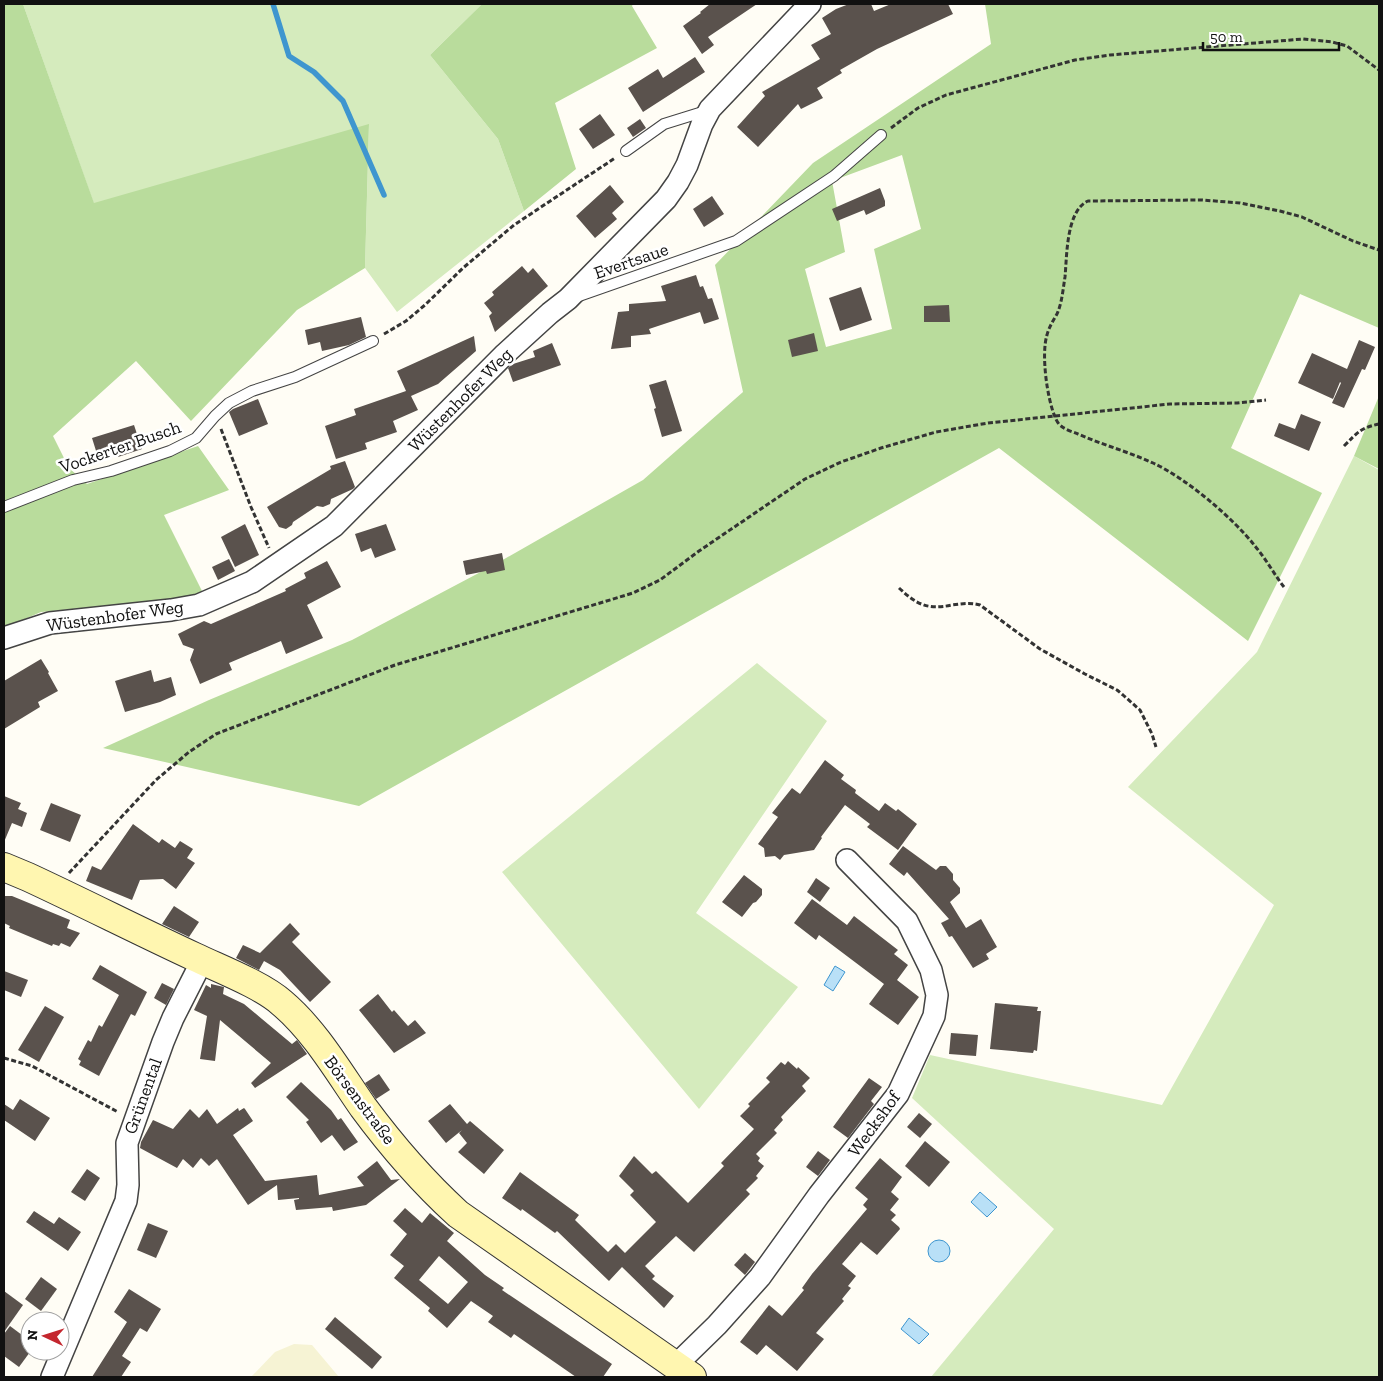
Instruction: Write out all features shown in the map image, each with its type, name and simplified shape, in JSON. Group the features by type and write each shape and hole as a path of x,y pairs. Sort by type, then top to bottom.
{"street":[{"name":"Wüstenhofer Weg","path":"4,638 50,623 171,610 199,604 252,582 334,526 505,354 568,299 666,199 687,165 702,124 710,109 810,4"},
{"name":"Weckshof","path":"684,1371 717,1325 760,1277 819,1195 898,1094 934,1016 937,995 931,970 907,921 847,860"},
{"name":"Börsenstraße","path":"4,867 54,889 255,986 280,1001 306,1026 386,1136 438,1195 458,1214 684,1371"},
{"name":"Grünental","path":"52,1377 126,1201 128,1186 127,1143 173,1018 202,961"}],"lane":[{"path":"626,151 664,124 710,109"},
{"name":"Evertsaue","path":"568,299 736,241 834,176 881,135"},
{"name":"Vockerter Busch","path":"4,507 73,480 111,471 170,451 196,438 229,403 252,392 295,378 373,341"}],"path":[{"path":"881,135 918,108 946,95 1075,60 1094,57 1303,38 1347,46 1379,70"},
{"path":"373,341 406,321 463,268 514,225 626,151"},
{"path":"1284,587 1256,546 1224,514 1194,490 1154,463 1093,441 1060,426 1055,417 1045,368 1045,343 1061,301 1071,226 1074,216 1083,203 1094,200 1223,200 1280,211 1306,219 1353,241 1379,250"},
{"path":"54,889 156,780 189,752 216,734 395,665 633,593 660,580 698,551 805,479 841,462 906,440 963,426 1170,404 1237,403 1266,400"},
{"path":"215,416 276,565"},
{"path":"1344,446 1366,426 1379,424"},
{"path":"899,588 915,601 926,606 943,607 968,603 980,604 1040,649 1117,690 1140,710 1156,747"},
{"path":"4,1058 32,1066 134,1121"}],"shaded area":[{"path":"294,1344 312,1345 339,1377 251,1377 275,1352"}],"green space":[{"path":"4,4 23,4 94,203 369,124 365,268 297,310 191,421 136,361 53,436 69,468 87,484 198,446 229,490 164,515 205,597 41,612 4,628"},
{"path":"23,4 482,4 430,55 498,139 524,211 397,312 365,268 369,125 94,204"},
{"path":"482,4 633,4 632,6 657,48 555,103 576,169 524,211 498,139 430,55"},
{"path":"985,4 1379,4 1379,328 1300,294 1231,448 1322,493 1248,641 999,448 359,806 103,748 209,700 352,640 492,566 643,480 743,392 715,265 813,163 991,44","holes":["902,155 921,229 874,249 892,329 826,347 805,269 845,252 832,181"]},
{"path":"1379,396 1379,469 1354,456"},
{"path":"1354,456 1379,470 1379,1377 931,1377 1054,1229 912,1098 930,1055 1162,1105 1274,905 1128,787 1257,652"},
{"path":"757,663 827,721 696,913 798,987 699,1109 502,872"}],"water":[{"path":"835,966 845,972 833,991 824,985"},
{"path":"980,1192 997,1207 987,1217 971,1202"},
{"path":"935,1240 943,1240 950,1247 950,1255 943,1262 935,1262 928,1255 928,1247"},
{"path":"909,1318 929,1334 919,1344 901,1329"}],"building":[{"path":"710,4 757,4 708,37 714,45 702,54 683,26"},
{"path":"849,4 871,4 874,11 891,4 948,4 953,14 877,49 840,70 842,73 817,88 823,98 801,109 798,104 758,147 737,127 765,96 762,92 820,59 811,45 831,34 822,18 836,9"},
{"path":"695,57 705,72 643,112 628,88 658,69 663,78"},
{"path":"600,114 615,135 593,149 579,129"},
{"path":"640,119 646,128 633,137 627,128"},
{"path":"610,185 624,202 612,213 617,219 595,238 576,216"},
{"path":"880,188 885,206 866,215 864,210 837,221 832,209"},
{"path":"712,196 724,214 704,227 693,209"},
{"path":"522,266 528,273 533,268 548,286 495,332 489,316 492,313 484,303 494,295 492,292"},
{"path":"696,275 700,287 703,286 708,299 712,298 719,319 704,324 700,312 649,329 651,334 631,336 631,347 611,349 618,312 629,311 629,304 666,301 661,286"},
{"path":"861,287 872,320 840,331 829,298"},
{"path":"949,305 950,322 924,322 924,306"},
{"path":"361,317 366,337 349,345 322,351 320,342 308,345 305,330"},
{"path":"814,333 818,351 792,357 788,340"},
{"path":"474,336 476,351 438,384 411,396 418,410 393,421 397,432 365,443 367,449 336,459 325,426 356,415 354,409 406,391 397,371"},
{"path":"1359,340 1375,347 1365,370 1362,369 1344,408 1332,403 1340,382 1333,399 1298,383 1312,353 1347,369"},
{"path":"552,343 561,365 513,382 508,368 513,364 535,357 533,351"},
{"path":"666,380 682,431 662,437 649,385"},
{"path":"258,399 268,424 239,436 229,412"},
{"path":"1301,414 1321,422 1309,451 1274,436 1279,423 1295,429"},
{"path":"134,425 142,449 118,457 115,448 97,454 92,438"},
{"path":"345,461 355,487 353,489 331,499 330,504 323,507 317,506 286,529 279,527 267,507 331,469 330,466"},
{"path":"245,524 259,555 235,567 221,537"},
{"path":"386,524 396,550 375,558 371,548 361,552 355,534"},
{"path":"502,553 505,570 487,574 486,571 466,575 463,561"},
{"path":"229,559 235,571 218,580 212,567"},
{"path":"327,561 341,587 307,605 323,638 286,654 281,641 229,663 232,670 200,684 190,660 194,649 183,645 178,634 204,621 211,624 286,591 285,589 306,578 304,573"},
{"path":"41,659 58,691 38,702 40,707 4,729 4,681"},
{"path":"151,670 154,682 171,677 176,695 160,702 125,712 115,681"},
{"path":"825,760 844,775 841,779 856,790 855,793 879,811 885,803 896,811 898,809 917,824 898,850 867,827 870,824 845,805 821,837 814,850 784,855 780,860 775,856 765,857 764,848 758,844 778,817 772,813 792,788 800,794"},
{"path":"4,796 21,803 18,809 27,813 22,827 12,823 4,842"},
{"path":"51,803 81,815 70,842 40,830"},
{"path":"133,824 159,843 162,839 175,848 180,841 193,849 187,858 195,863 176,889 163,879 140,880 132,900 86,881 92,866 101,870"},
{"path":"903,846 936,870 940,866 946,866 953,874 953,880 960,888 960,893 950,902 966,928 981,919 997,947 986,954 989,959 973,968 952,936 949,937 941,923 949,919 907,872 904,876 889,864"},
{"path":"744,875 762,889 762,895 742,917 722,902"},
{"path":"816,878 830,888 820,902 807,892"},
{"path":"4,896 12,896 70,920 67,928 80,933 70,947 61,943 59,946 53,944 52,946 9,928 10,926 4,923"},
{"path":"812,899 847,925 854,916 898,950 894,954 908,965 897,980 919,997 898,1025 869,1004 884,984 819,935 816,940 794,923"},
{"path":"174,906 199,922 189,937 162,924"},
{"path":"290,923 300,934 292,942 331,982 310,1002 280,970 264,961 259,970 236,958 243,945 260,953"},
{"path":"100,965 147,992 135,1016 131,1014 99,1076 79,1065 81,1061 78,1059 88,1040 91,1042 99,1025 102,1027 119,995 92,979"},
{"path":"4,971 28,980 21,997 4,990"},
{"path":"162,983 174,989 166,1005 154,998"},
{"path":"211,984 224,987 223,994 244,1004 292,1044 297,1040 307,1054 255,1088 251,1083 271,1063 220,1020 215,1061 200,1059 207,1016 194,1010 206,985 211,988"},
{"path":"378,994 392,1012 394,1010 408,1026 415,1020 426,1033 394,1053 359,1010"},
{"path":"995,1003 1038,1007 1037,1011 1041,1011 1037,1051 1034,1050 1033,1053 990,1049"},
{"path":"45,1006 64,1017 39,1062 18,1050"},
{"path":"951,1033 978,1035 976,1056 949,1054"},
{"path":"788,1061 810,1078 802,1086 806,1091 781,1117 783,1120 774,1130 777,1133 756,1154 760,1158 758,1161 764,1166 756,1176 758,1178 746,1190 750,1194 694,1252 676,1236 645,1266 655,1276 652,1279 674,1296 664,1308 622,1267 609,1281 557,1231 555,1233 522,1209 521,1211 502,1198 520,1172 579,1215 575,1220 608,1252 616,1244 625,1253 656,1222 630,1195 634,1191 619,1176 634,1156 652,1174 656,1171 688,1203 724,1166 721,1163 754,1129 740,1116 750,1106 748,1104 770,1082 766,1078 781,1062 785,1065"},
{"path":"379,1074 390,1090 376,1099 365,1083"},
{"path":"869,1078 882,1087 871,1101 874,1104 848,1138 833,1127"},
{"path":"301,1082 331,1110 338,1120 341,1118 358,1142 344,1151 332,1135 321,1143 306,1122 309,1120 286,1097"},
{"path":"20,1099 50,1118 35,1141 4,1120 4,1104 13,1110"},
{"path":"450,1104 467,1124 470,1121 504,1150 484,1174 458,1152 467,1143 459,1133 462,1130 446,1143 428,1121"},
{"path":"238,1108 239,1111 244,1108 253,1121 233,1135 265,1181 317,1175 319,1195 364,1186 357,1177 377,1161 391,1180 400,1179 366,1205 333,1211 332,1207 296,1210 294,1200 299,1198 278,1200 277,1185 248,1205 217,1159 209,1166 201,1158 193,1168 183,1159 177,1168 140,1148 141,1142 153,1120 173,1129 190,1109 199,1118 207,1109 217,1124"},
{"path":"919,1113 932,1124 920,1138 907,1127"},
{"path":"925,1141 950,1162 929,1187 905,1166"},
{"path":"818,1151 830,1160 818,1176 806,1167"},
{"path":"880,1158 902,1177 891,1192 899,1199 890,1210 896,1215 891,1220 900,1229 877,1255 861,1242 842,1264 856,1276 848,1286 851,1288 842,1299 844,1301 816,1333 824,1339 797,1371 766,1345 757,1355 740,1342 769,1305 782,1316 804,1290 802,1288 812,1274 867,1209 863,1205 868,1199 855,1188"},
{"path":"87,1169 100,1178 85,1201 71,1192"},
{"path":"405,1208 422,1223 430,1213 454,1233 447,1241 485,1275 504,1288 502,1290 612,1364 603,1377 576,1377 514,1334 511,1338 488,1322 493,1316 471,1301 447,1328 428,1311 430,1308 394,1278 404,1266 390,1255 407,1234 393,1221","holes":["439,1256 468,1282 448,1304 419,1280"]},
{"path":"34,1211 54,1224 59,1217 81,1232 68,1251 26,1222"},
{"path":"148,1223 168,1231 156,1258 137,1250"},
{"path":"745,1253 755,1262 745,1275 734,1265"},
{"path":"41,1277 57,1289 41,1311 25,1299"},
{"path":"129,1289 161,1309 147,1332 140,1328 122,1356 131,1362 121,1377 92,1377 127,1322 114,1312"},
{"path":"4,1291 23,1305 4,1332"},
{"path":"335,1317 382,1357 372,1369 325,1329"},
{"path":"10,1326 20,1334 20,1361 23,1361 19,1367 4,1356 4,1334"}],"waterway":[{"path":"273,4 289,56 314,72 343,101 384,195"}]}
